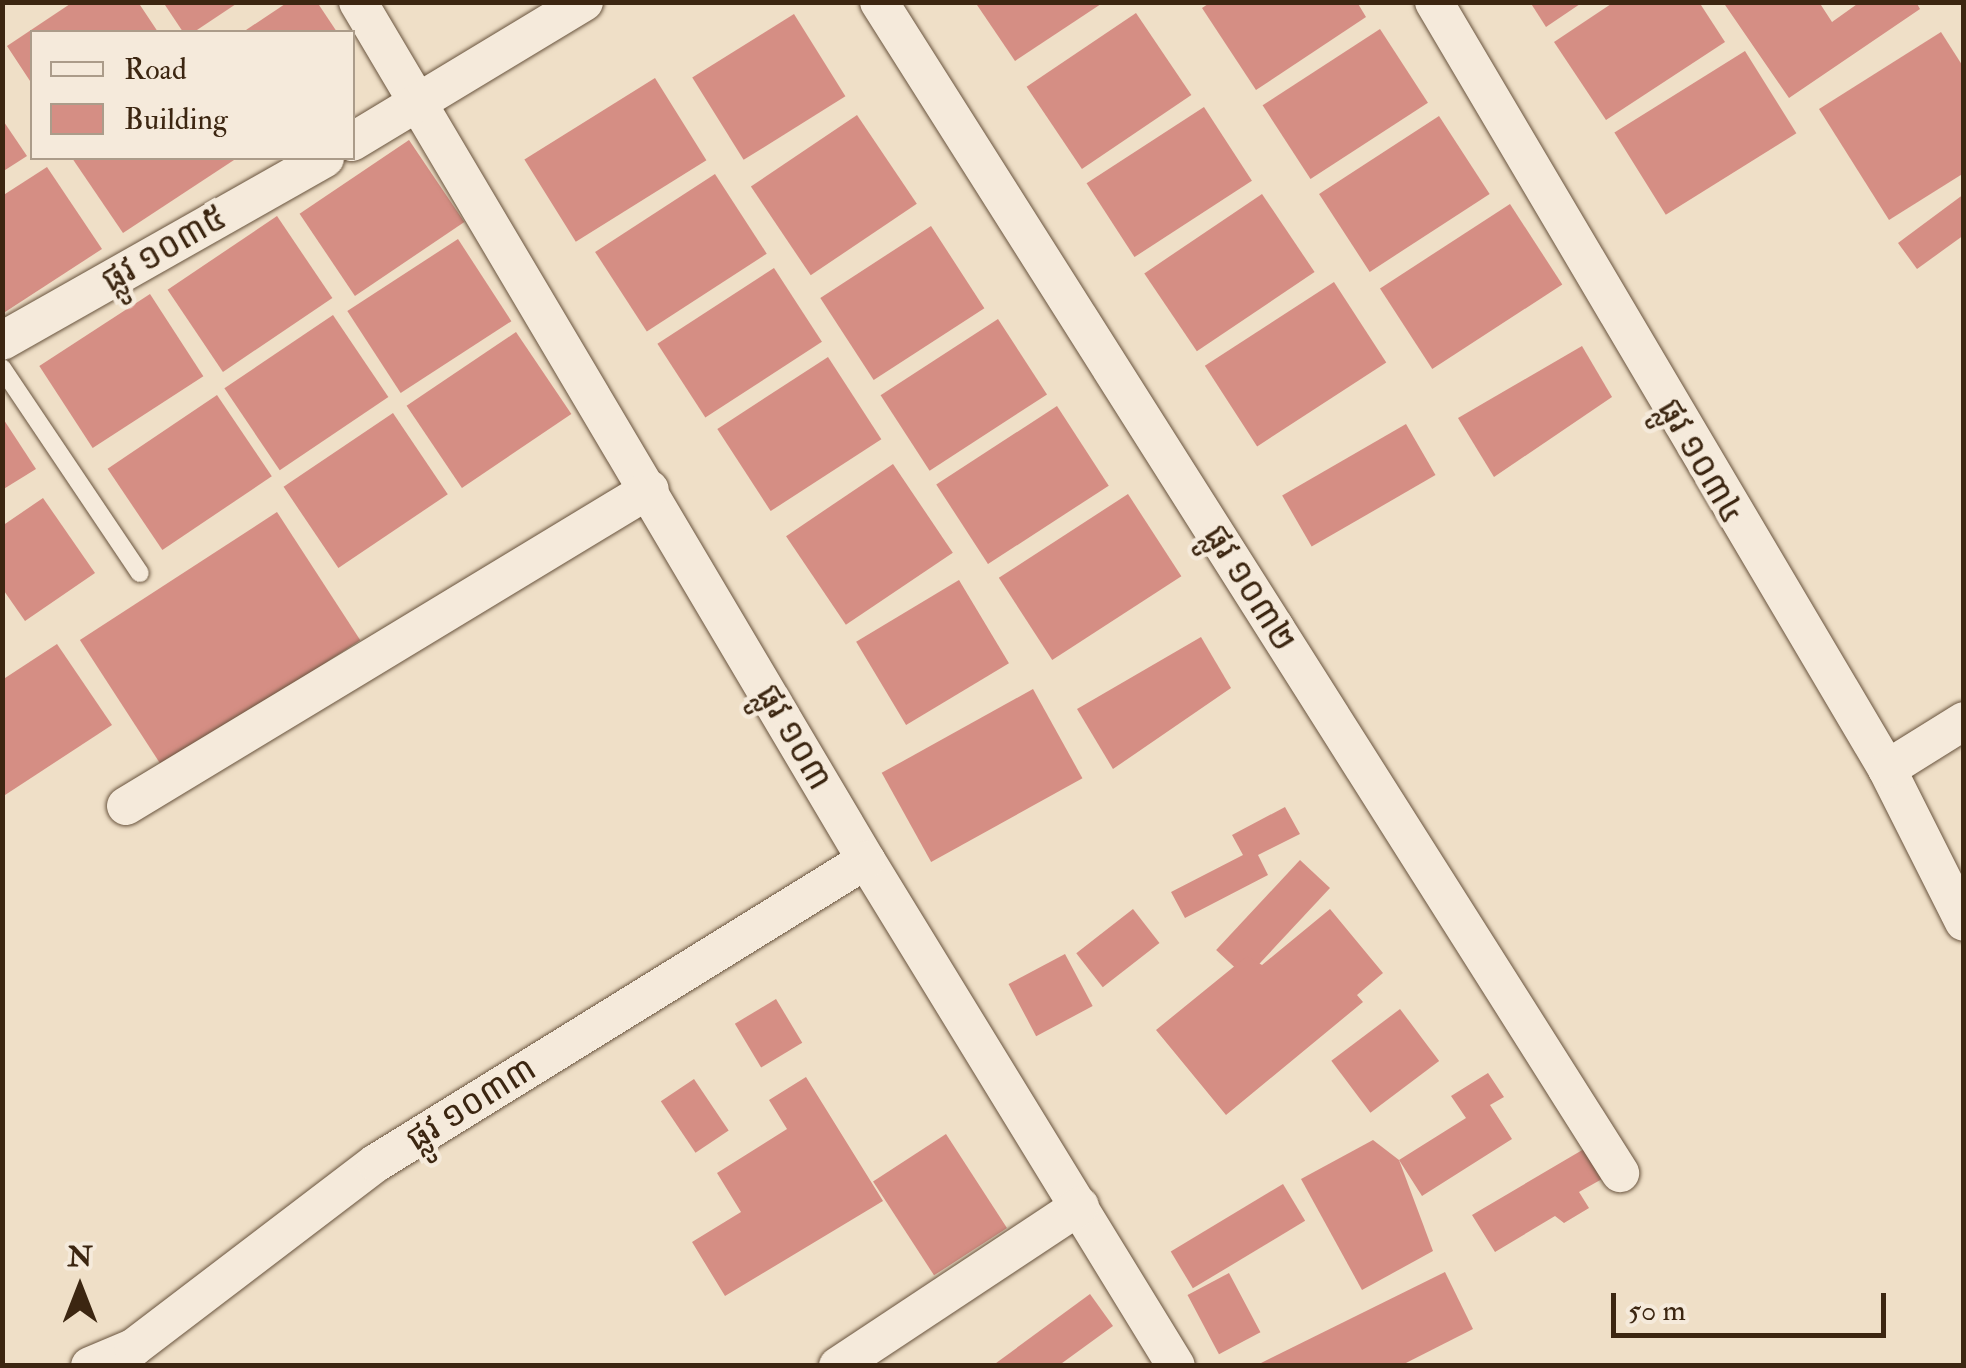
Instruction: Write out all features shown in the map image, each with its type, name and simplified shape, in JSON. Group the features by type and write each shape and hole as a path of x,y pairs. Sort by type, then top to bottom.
{"street":[{"name":"ផ្លូវ ១០៣","path":"358,2 423,102 866,860 1176,1366"},
{"path":"355,140 584,2"},
{"name":"ផ្លូវ ១០៣២","path":"880,2 1620,1173"},
{"name":"ផ្លូវ ១០៣៤","path":"1434,2 1887,769 1964,922"},
{"name":"ផ្លូវ ១០៣៥","path":"2,342 321,160"},
{"path":"126,806 650,489"},
{"path":"1887,769 1964,721"},
{"name":"ផ្លូវ ១០៣៣","path":"90,1366 133,1348 376,1163 866,860"},
{"path":"838,1366 1080,1206"}],"lane":[{"path":"2,368 140,573"}],"building":[{"path":"73,2 138,2 157,30 31,30"},
{"path":"163,2 239,2 197,30 182,30"},
{"path":"288,2 317,2 336,30 246,30"},
{"path":"975,2 1104,2 1015,61"},
{"path":"1211,2 1357,2 1366,17 1256,90 1202,8"},
{"path":"1530,2 1583,2 1546,27"},
{"path":"1614,2 1699,2 1725,42 1606,120 1554,42"},
{"path":"1723,2 1819,2 1832,22 1860,2 1916,2 1920,9 1789,98"},
{"path":"1136,13 1191,95 1082,169 1027,87"},
{"path":"794,14 845,96 744,160 692,78"},
{"path":"1380,29 1428,103 1311,179 1263,105"},
{"path":"30,31 30,81 7,46"},
{"path":"1941,32 1964,68 1964,173 1889,220 1819,109"},
{"path":"1745,51 1796,133 1666,215 1614,133"},
{"path":"655,78 706,160 576,242 524,160"},
{"path":"1204,107 1252,181 1135,257 1087,183"},
{"path":"857,115 917,204 811,275 751,187"},
{"path":"1439,116 1490,194 1370,272 1319,194"},
{"path":"2,119 27,156 2,172"},
{"path":"409,140 464,222 355,296 300,214"},
{"path":"73,160 234,160 123,233"},
{"path":"47,167 102,249 2,314 2,196"},
{"path":"715,174 767,254 647,332 595,252"},
{"path":"1262,194 1315,272 1197,351 1144,273"},
{"path":"1964,194 1964,235 1917,269 1898,243"},
{"path":"1510,204 1562,285 1432,369 1380,288"},
{"path":"277,216 332,298 223,372 168,290"},
{"path":"931,226 984,308 874,380 820,298"},
{"path":"458,239 511,321 401,393 347,311"},
{"path":"774,268 822,342 705,418 657,344"},
{"path":"1334,282 1386,363 1257,446 1205,366"},
{"path":"150,294 203,376 93,448 39,366"},
{"path":"333,315 388,397 280,470 224,388"},
{"path":"998,319 1047,394 930,471 881,395"},
{"path":"516,332 571,414 462,488 407,406"},
{"path":"1582,346 1612,397 1494,477 1458,418"},
{"path":"828,357 881,439 771,511 717,429"},
{"path":"217,395 272,476 162,550 108,469"},
{"path":"1057,406 1109,486 988,564 936,484"},
{"path":"393,413 448,494 338,568 284,487"},
{"path":"2,417 36,469 2,490"},
{"path":"1406,424 1436,475 1312,547 1282,496"},
{"path":"893,464 953,553 846,625 786,536"},
{"path":"1128,494 1181,576 1052,660 999,578"},
{"path":"43,498 95,573 25,621 2,588 2,526"},
{"path":"277,512 360,640 163,768 80,640"},
{"path":"959,580 1009,663 906,725 856,642"},
{"path":"1201,637 1231,688 1113,769 1077,709"},
{"path":"57,644 112,725 2,797 2,680"},
{"path":"1033,689 1082,778 931,862 882,773"},
{"path":"1285,807 1300,834 1258,855 1268,875 1185,918 1171,892 1243,855 1232,835"},
{"path":"1300,860 1330,888 1246,978 1216,950"},
{"path":"1133,909 1159,943 1103,987 1076,953"},
{"path":"1330,909 1383,973 1357,995 1363,1002 1226,1115 1156,1030 1247,956 1262,965"},
{"path":"1065,954 1093,1006 1036,1036 1008,984"},
{"path":"776,999 802,1043 761,1067 735,1024"},
{"path":"1400,1009 1439,1061 1370,1113 1331,1061"},
{"path":"1488,1073 1504,1097 1490,1105 1512,1139 1422,1196 1399,1160 1466,1118 1451,1096"},
{"path":"806,1077 883,1201 725,1296 692,1242 741,1212 717,1173 787,1129 769,1100"},
{"path":"694,1079 729,1130 696,1153 661,1101"},
{"path":"946,1134 1007,1228 934,1275 873,1181"},
{"path":"1373,1140 1399,1160 1433,1251 1362,1290 1301,1179"},
{"path":"1584,1149 1602,1179 1579,1192 1589,1208 1564,1223 1555,1216 1495,1252 1472,1215"},
{"path":"1283,1184 1305,1221 1193,1288 1171,1251"},
{"path":"1445,1272 1473,1329 1400,1366 1255,1366"},
{"path":"1229,1273 1260,1332 1219,1354 1188,1295"},
{"path":"1090,1294 1113,1326 1058,1366 992,1366"}]}
